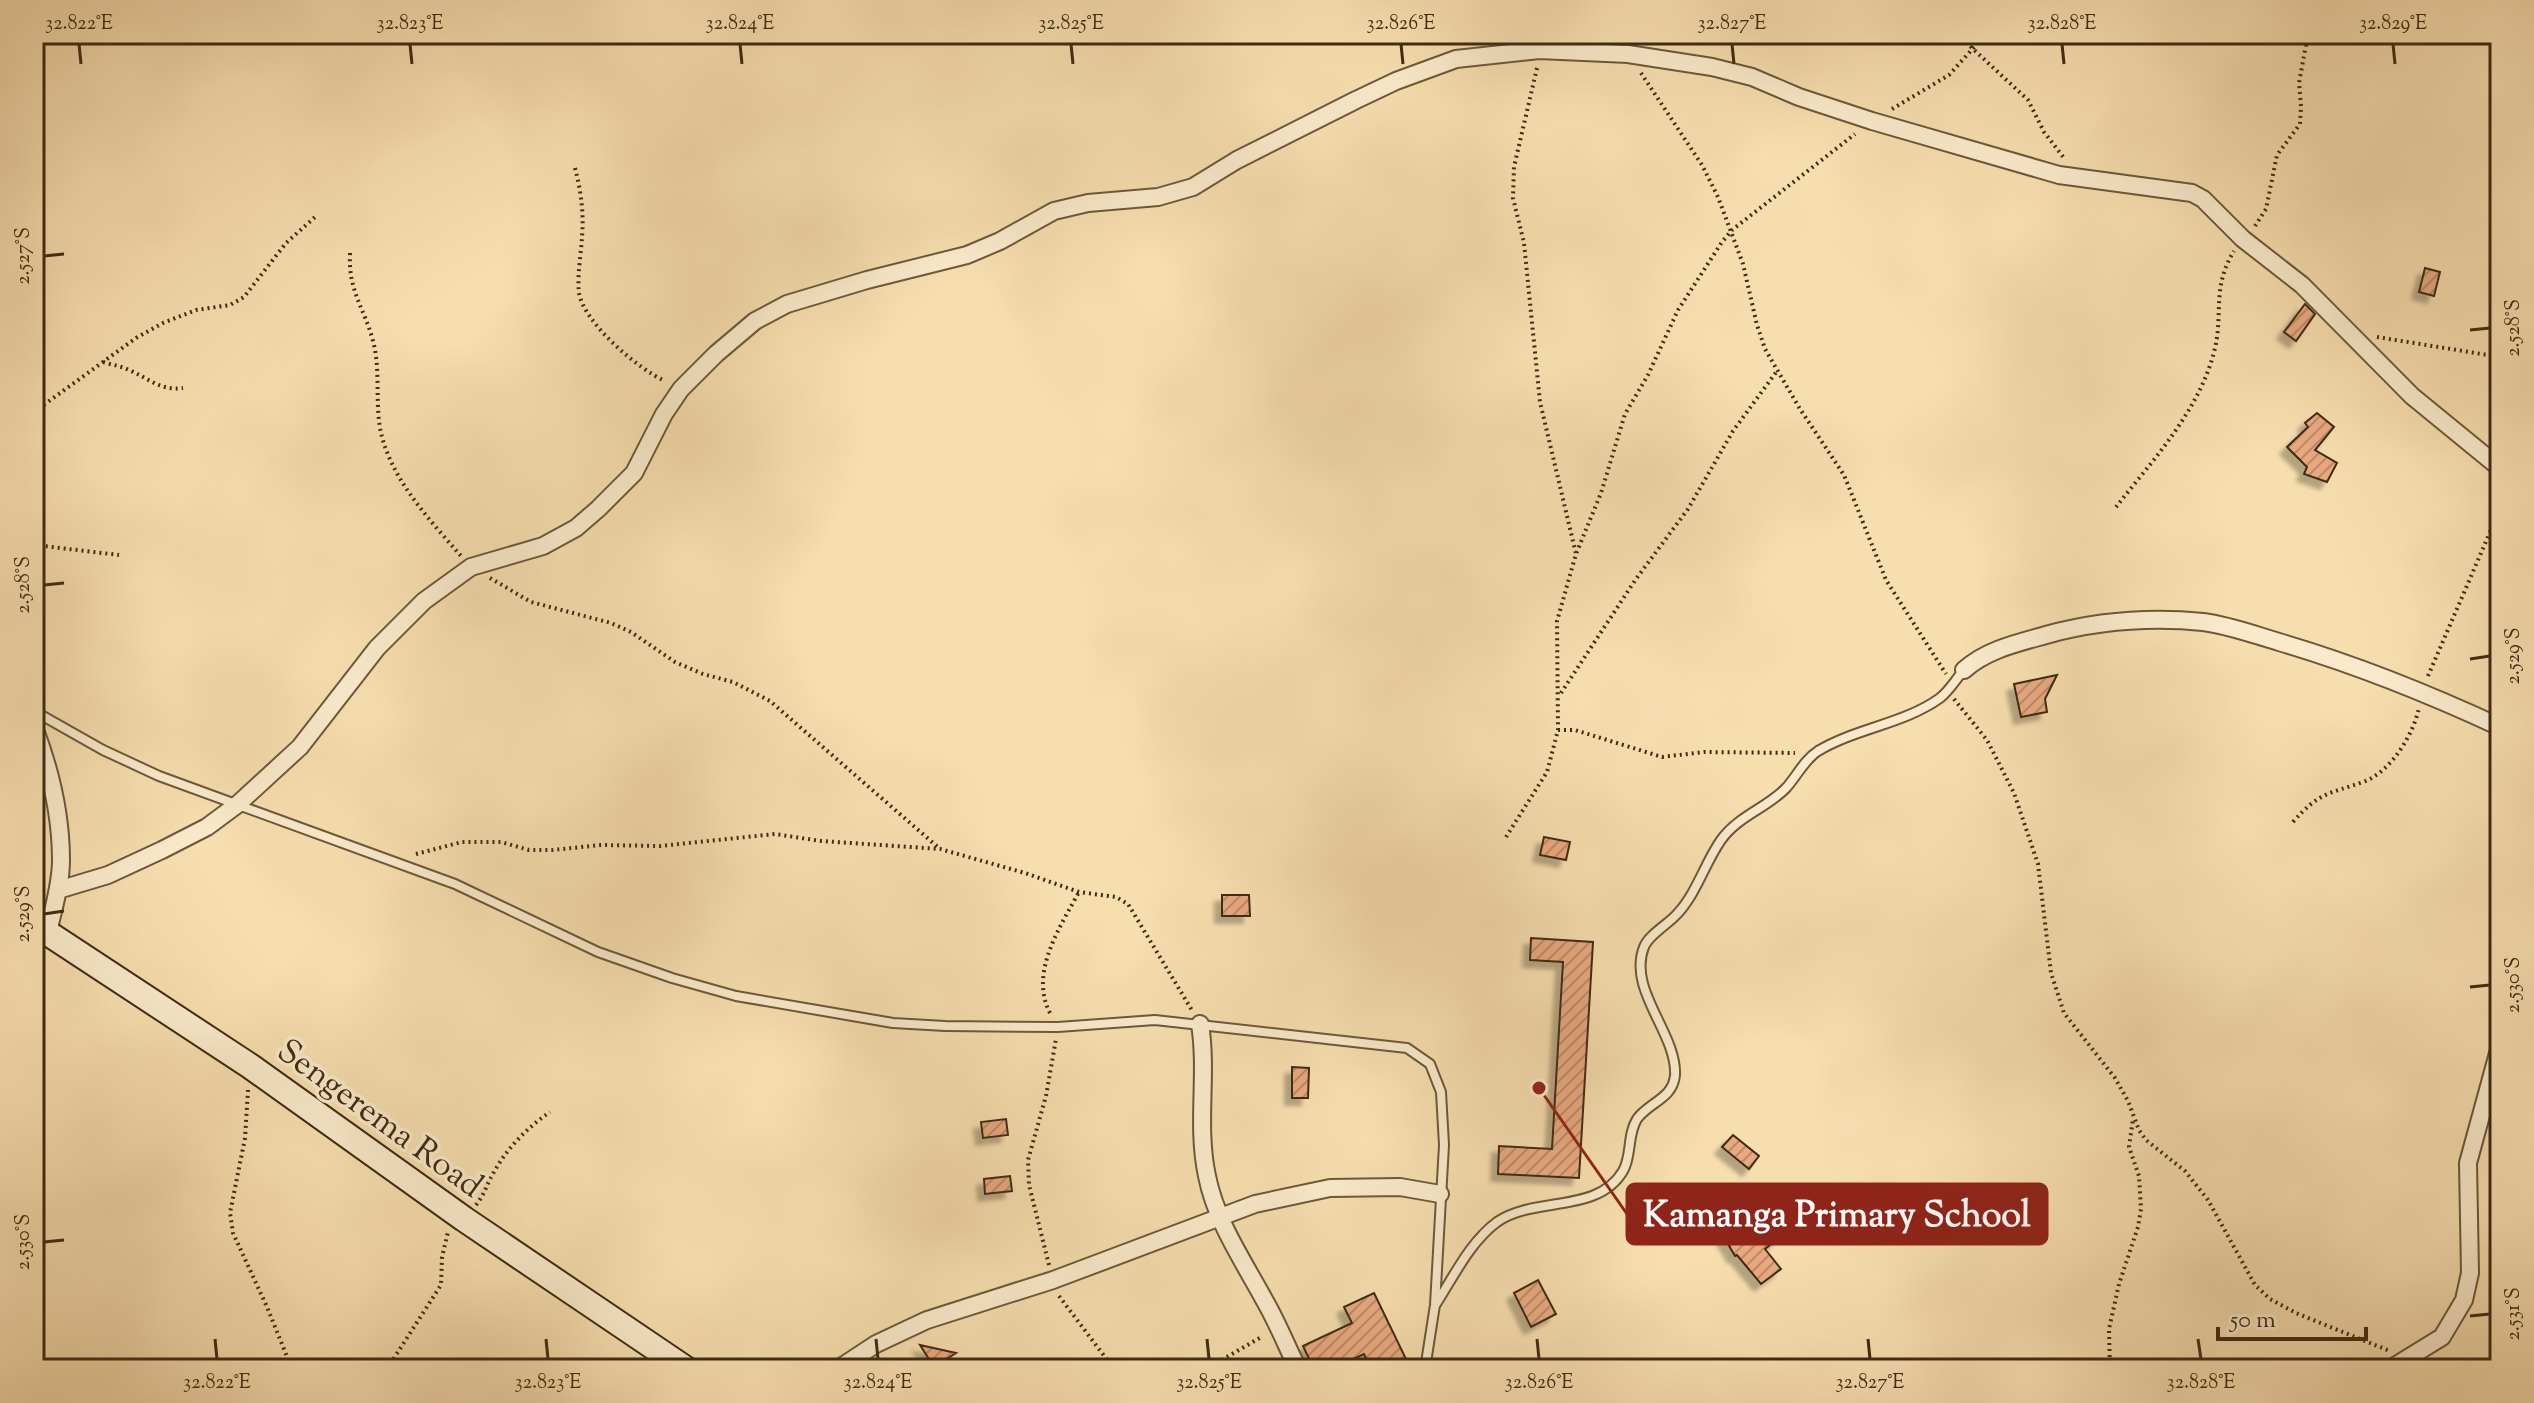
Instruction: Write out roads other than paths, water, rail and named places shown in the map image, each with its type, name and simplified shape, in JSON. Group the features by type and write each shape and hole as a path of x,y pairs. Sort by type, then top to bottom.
{"main road":[{"name":"Sengerema Road","path":"41,929 250,1066 686,1369"}],"street":[{"path":"58,890 108,875 162,850 207,827 238,804 300,747 377,648 424,601 471,567 543,546 576,528 598,509 634,473 664,414 681,389 755,321 787,304 967,255 1000,241 1054,211 1088,203 1158,197 1193,187 1237,160 1396,81 1456,59 1539,50 1628,54 1712,67 1752,77 1799,97 1872,121 1997,158 2081,179 2192,193 2203,199 2243,239 2302,285 2412,396 2500,468"},
{"path":"1964,670 1975,660 1993,652 2068,629 2141,619 2206,622 2308,651 2455,706 2500,727"},
{"path":"34,727 56,799 61,861 58,890 41,929"},
{"path":"1200,1024 1205,1079 1201,1106 1202,1145 1218,1216 1298,1369"},
{"path":"2390,1369 2442,1337 2464,1300 2470,1273 2468,1163 2500,1046"},
{"path":"838,1369 876,1344 927,1320 1053,1280 1255,1204 1330,1188 1400,1187 1440,1194"}],"lane":[{"path":"1435,1305 1480,1237 1500,1221 1521,1211 1586,1198 1610,1187 1624,1169 1632,1127 1640,1115 1670,1092 1675,1076 1674,1059 1643,977 1643,951 1647,942 1680,912 1722,838 1741,818 1786,789 1817,752 1919,710 1950,687 1964,670"},
{"path":"34,711 131,763 455,884 598,952 736,996 893,1023 1058,1027 1155,1020 1407,1048 1430,1064 1441,1092 1444,1145 1435,1305 1425,1369"}],"place":[{"name":"Kamanga Primary School","path":"1539,1088"}]}
